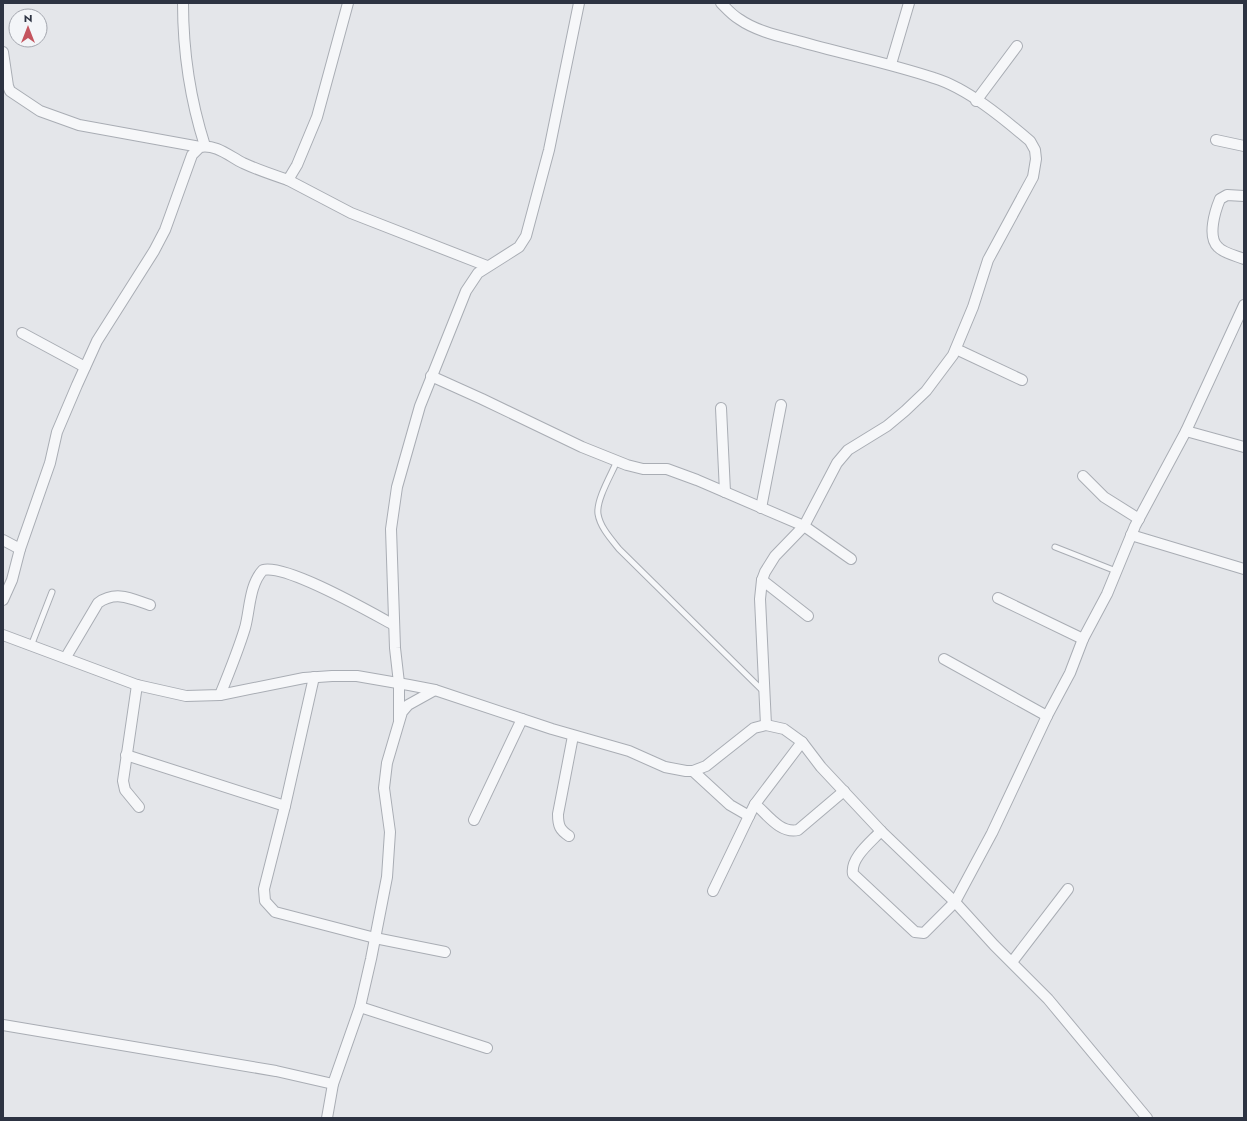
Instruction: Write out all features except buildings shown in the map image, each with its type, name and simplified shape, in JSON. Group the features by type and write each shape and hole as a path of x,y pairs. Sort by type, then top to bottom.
{"street":[{"path":"183,3 183,38 190,87 202,146"},
{"path":"288,180 297,165 317,116 348,3"},
{"path":"399,720 399,683 394,625 391,529 392,510 420,406 466,291 478,273 519,247 526,236 549,150 579,3"},
{"path":"720,3 739,19 755,27 825,49 867,60 891,64 935,78 964,92 1030,141 1035,150 1035,167 1030,183 988,260 973,307 956,349 944,368 926,391 911,406 887,426 848,450 840,459 821,491 804,526 775,556 762,580 760,599 766,725"},
{"path":"891,64 909,3"},
{"path":"976,101 1017,46"},
{"path":"3,52 10,91 40,111 79,125 225,151 244,163 288,180 351,214 487,266"},
{"path":"1216,140 1244,146"},
{"path":"3,600 12,580 20,549 50,463 57,432 85,367 97,341 154,251 165,230 192,155 202,146"},
{"path":"1244,196 1227,196 1220,199 1213,230 1213,240 1218,248 1244,259"},
{"path":"881,831 855,861 852,868 853,874 858,881 915,932 920,933 928,930 955,902 992,833 1047,716 1070,673 1083,639 1107,594 1131,535 1186,431 1244,305"},
{"path":"22,333 85,367"},
{"path":"956,349 1022,380"},
{"path":"431,376 582,447 617,461 643,469 667,469 804,526 851,559"},
{"path":"761,508 781,405"},
{"path":"721,408 725,492"},
{"path":"1186,431 1244,447"},
{"path":"1083,476 1104,497 1139,519"},
{"path":"1131,535 1244,569"},
{"path":"3,540 20,549"},
{"path":"220,695 240,642 254,587 259,574 263,570 277,570 313,584 354,603 394,625"},
{"path":"762,580 808,616"},
{"path":"66,657 98,603 106,597 120,595 150,605"},
{"path":"998,598 1083,639"},
{"path":"3,635 66,657 137,685 186,696 220,695 314,677 357,676 435,690 573,736 629,751 665,767 693,771 706,766 754,728 766,725 784,729 802,742 881,831 955,902 1053,1005 1147,1118"},
{"path":"944,659 1047,716"},
{"path":"314,677 285,806 264,889 265,901 275,912 375,938 445,952"},
{"path":"137,685 126,755 124,781 125,790 139,808"},
{"path":"327,1118 333,1084 360,1007 375,938 390,854 390,832 385,796 387,763 399,720 408,705 435,690"},
{"path":"474,820 522,719"},
{"path":"569,836 561,831 558,824 558,814 573,736"},
{"path":"713,891 755,804 802,742"},
{"path":"126,755 285,806"},
{"path":"693,771 730,805 749,816"},
{"path":"755,804 780,827 792,831 798,830 844,791"},
{"path":"1012,962 1068,889"},
{"path":"360,1007 487,1048"},
{"path":"3,1025 276,1071 333,1084"}],"lane":[{"path":"617,461 598,504 598,515 604,529 619,549 764,692"},
{"path":"1055,546 1116,571"},
{"path":"31,646 52,592"}]}
